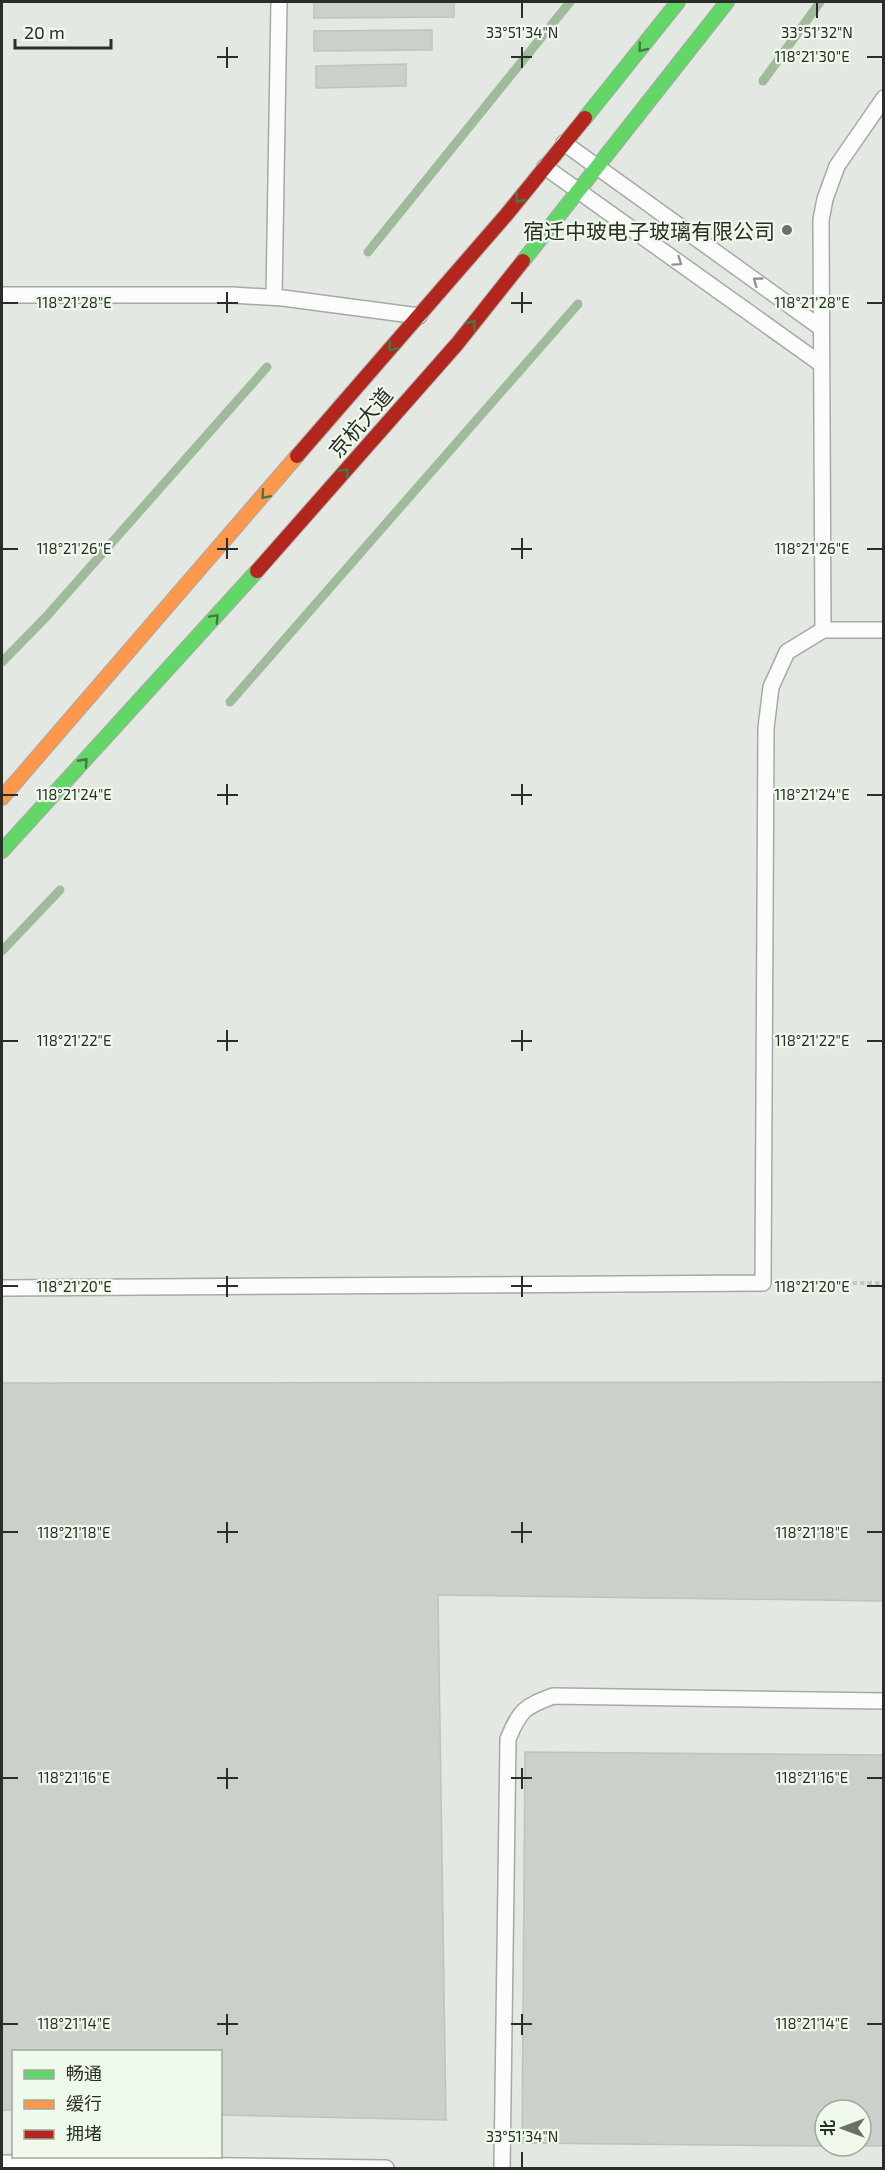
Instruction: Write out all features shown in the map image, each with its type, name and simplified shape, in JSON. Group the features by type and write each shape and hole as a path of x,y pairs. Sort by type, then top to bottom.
{"main road":[{"name":"京杭大道","path":"2,798 419,316 564,144 678,2"},
{"name":"京杭大道","path":"2,851 247,583 441,361 727,2"}],"lane":[{"path":"274,297 279,2"},
{"path":"823,630 821,220 825,199 837,166 884,98"},
{"path":"564,144 821,328"},
{"path":"545,167 821,364"},
{"path":"2,295 274,297 419,316"},
{"path":"2,1288 763,1283 766,728 771,687 787,652 823,630 884,630"},
{"path":"502,2169 508,1739 517,1716 532,1704 553,1696 884,1701"},
{"path":"2,2163 386,2169"}],"path":[{"path":"763,1283 884,1283"}],"building":[{"path":"314,2 454,2 454,17 314,18"},
{"path":"432,30 432,50 314,51 314,31"},
{"path":"406,64 406,86 316,88 316,66"},
{"path":"884,1382 884,1601 438,1595 446,2120 222,2115 222,2050 12,2050 12,2110 2,2110 2,1383"},
{"path":"525,1752 884,1755 884,2146 873,2146 873,2098 813,2098 813,2146 522,2143"}],"waterway":[{"path":"368,252 570,2"},
{"path":"763,81 820,2"},
{"path":"230,702 578,304"},
{"path":"2,662 46,617 267,367"},
{"path":"2,951 60,890"}],"traffic: fast":[{"path":"585,118 678,2"},
{"path":"523,261 727,2"},
{"path":"2,851 257,571"}],"traffic: slow":[{"path":"2,798 297,456"}],"traffic: jam":[{"path":"297,456 507,214 585,118"},
{"path":"257,571 457,344 523,261"}],"place":[{"name":"宿迁中玻电子玻璃有限公司","path":"787,230"}]}
